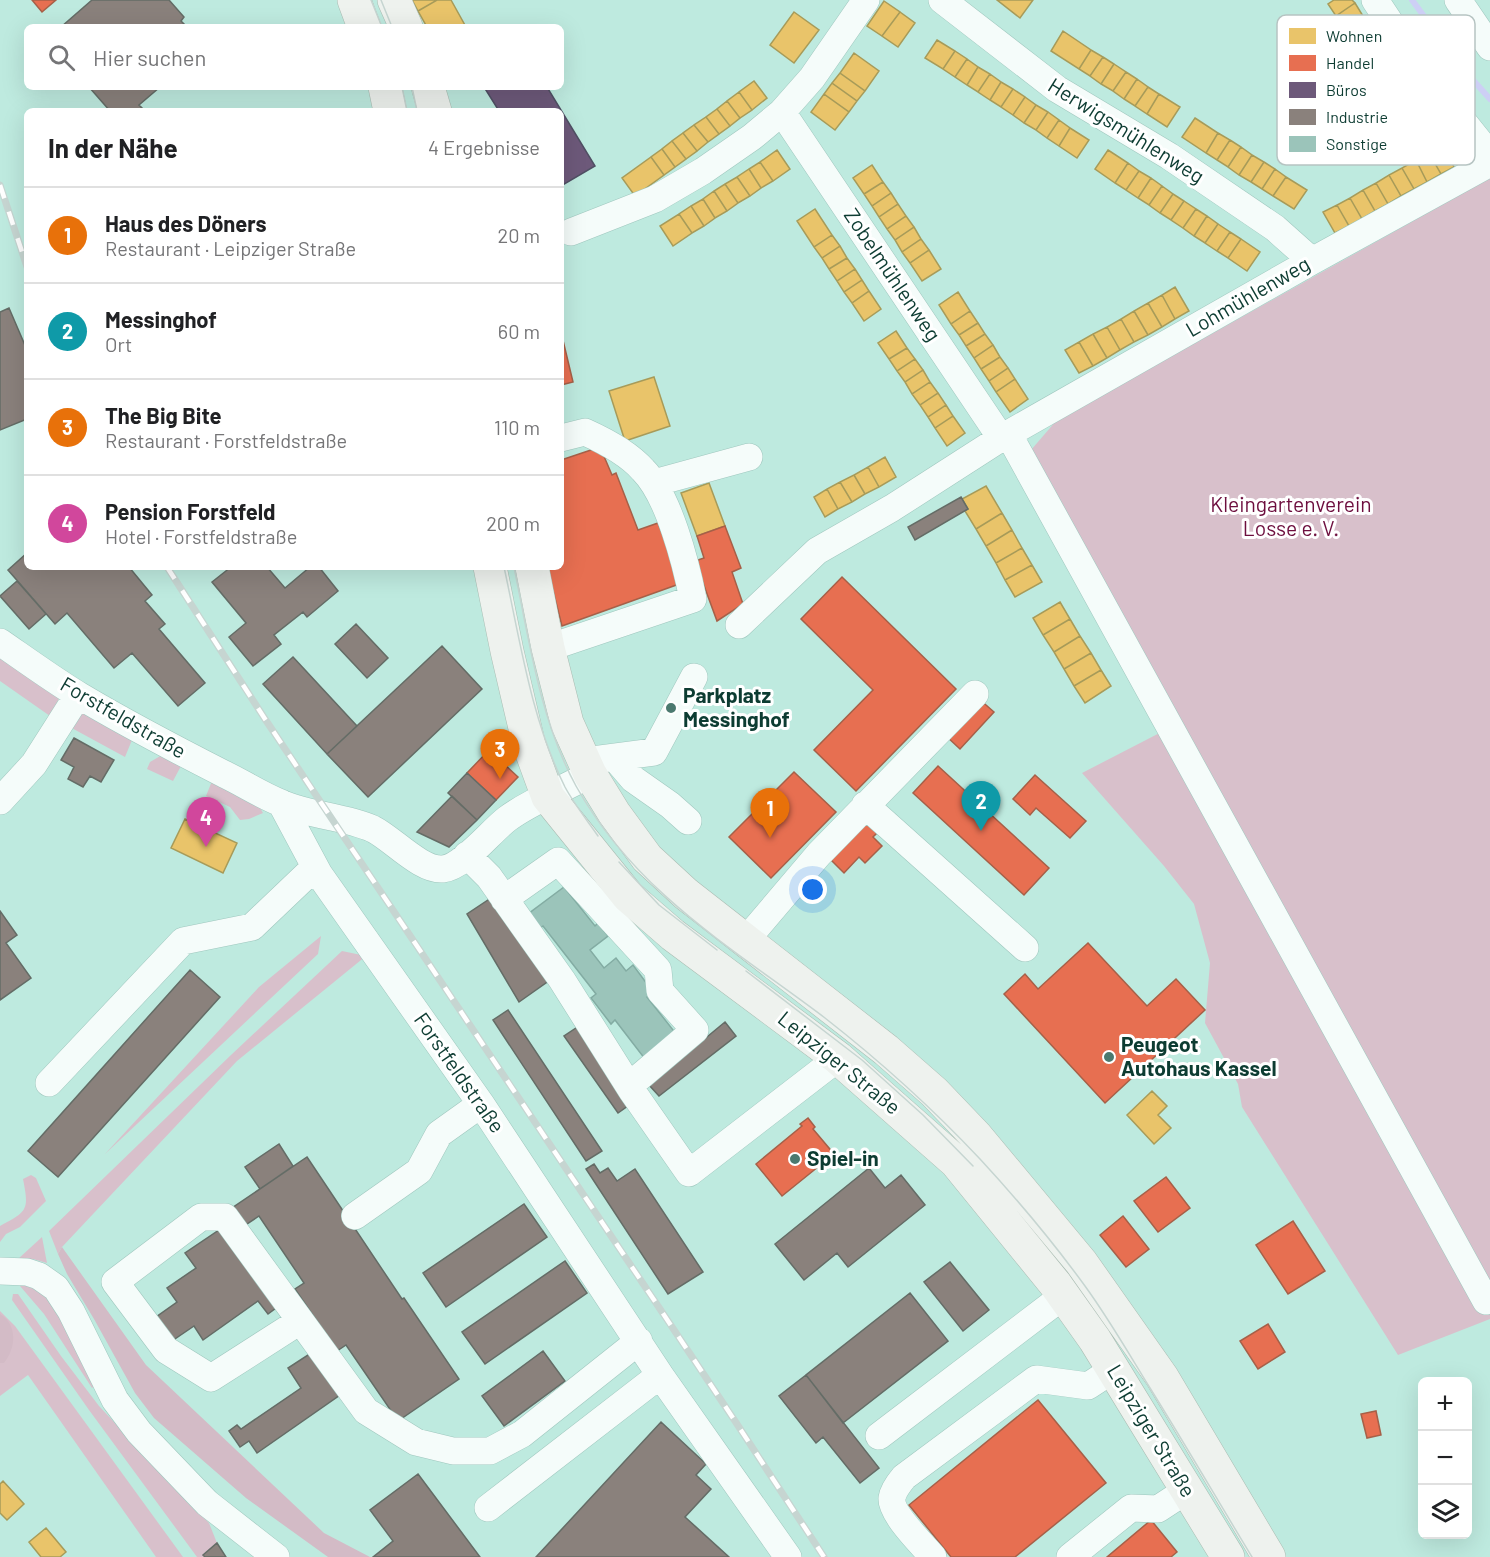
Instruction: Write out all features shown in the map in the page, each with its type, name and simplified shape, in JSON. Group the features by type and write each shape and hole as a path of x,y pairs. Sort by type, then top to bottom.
{"main road":[{"path":"354,0 363,24"},
{"path":"394,0 405,24"},
{"path":"386,90 389,108"},
{"path":"429,90 434,108"},
{"name":"Leipziger Straße","path":"491,570 529,745 548,797 628,896 681,941 838,1058 956,1162 1063,1296 1095,1340 1228,1557"},
{"name":"Leipziger Straße","path":"533,570 548,648 567,723 597,764 614,813 647,858 686,894 886,1050 933,1092 977,1137 1081,1262 1162,1377 1269,1557"}],"street":[{"path":"571,232 655,199 703,171 752,137 782,112 812,78 866,0"},
{"name":"Herwigsmühlenweg","path":"942,0 1057,89 1169,156 1275,228 1312,261"},
{"path":"1374,0 1384,15"},
{"path":"1458,0 1468,15"},
{"path":"1475,25 1490,47"},
{"name":"Zobelmühlenweg","path":"782,112 1005,436"},
{"path":"1475,136 1490,155"},
{"name":"Lohmühlenweg","path":"739,625 817,551 891,508 1005,436 1312,261 1490,163"},
{"path":"548,648 693,599 680,546 659,492 643,469 595,436 585,432 564,437"},
{"path":"1005,436 1129,654 1486,1301"},
{"path":"654,483 749,456"},
{"name":"Forstfeldstraße","path":"0,642 78,695 166,744 281,803 312,814 354,823 373,830 399,845 425,865 435,869 445,869 457,864 507,819 548,797 597,764 654,752 694,678"},
{"path":"746,940 819,854 975,694"},
{"path":"0,801 34,764 78,695"},
{"path":"597,764 633,779 688,821"},
{"name":"Forstfeldstraße","path":"281,803 315,867 481,1104 660,1375 788,1557"},
{"path":"865,805 1025,948"},
{"path":"467,855 489,877 562,980 629,1086 689,1173 838,1058"},
{"path":"504,899 558,861 658,970 660,991 695,1030 629,1086"},
{"path":"49,1083 183,941 252,927 315,867"},
{"path":"651,963 681,941"},
{"path":"355,1216 419,1171 439,1134 481,1104"},
{"path":"300,1321 211,1378 166,1350 115,1282 201,1217 225,1217 366,1411 416,1442 453,1451 490,1451 522,1434 639,1341"},
{"path":"0,1271 27,1272 39,1276 56,1288 71,1311 115,1400 140,1432 207,1503 276,1557"},
{"path":"879,1436 1063,1296"},
{"path":"933,1557 893,1509 892,1498 903,1477 1036,1379 1088,1386 1114,1369"},
{"path":"488,1508 660,1375"},
{"path":"1070,1557 1131,1508 1158,1509 1187,1490"}],"green space":[{"name":"Kleingartenverein Losse e. V.","path":"1490,178 1490,1319 1398,1355 1242,1107 1238,1084 1205,1023 1210,963 1194,904 1164,866 1082,773 1177,724 1031,450 1056,421"},
{"path":"0,655 61,695 50,716 0,681"},
{"path":"78,707 132,740 125,757 68,726"},
{"path":"162,755 181,766 173,781 147,769 150,762"},
{"path":"212,781 256,801 263,813 240,820 230,807 206,796"},
{"path":"321,936 318,954 105,1154 259,987"},
{"path":"342,951 366,956 237,1061 62,1247 58,1254 49,1231"},
{"path":"31,1175 36,1178 46,1201 20,1227 6,1234 0,1242 0,1226 21,1213 26,1204 23,1179"},
{"path":"42,1237 47,1263 33,1259 18,1259"},
{"path":"21,1284 50,1295 95,1386 92,1388 44,1314 20,1286"},
{"path":"13,1294 18,1294 99,1406 209,1523 217,1543 204,1554 205,1557 197,1557 89,1410 12,1300"},
{"path":"0,1311 15,1326 183,1557 156,1557 28,1375 0,1396"}],"shaded area":[{"path":"62,1247 146,1365 324,1533 370,1557 328,1557 246,1498 154,1418 135,1393 67,1274 58,1254"},
{"path":"0,1314 10,1324 13,1337 11,1351 4,1363 0,1363"}],"building: Wohnen":[{"path":"412,0 437,0 418,11"},
{"path":"437,0 451,0 464,24 425,24 418,11"},
{"path":"997,0 1033,0 1020,18"},
{"path":"1334,0 1352,0 1355,3 1337,15 1328,4"},
{"path":"884,1 900,12 882,36 867,26"},
{"path":"1355,3 1362,15 1337,15"},
{"path":"794,12 819,30 794,63 770,45"},
{"path":"900,12 915,23 898,47 882,36"},
{"path":"1063,31 1091,50 1079,69 1051,51"},
{"path":"937,40 955,51 943,69 925,58"},
{"path":"1091,50 1103,57 1090,76 1079,69"},
{"path":"955,51 967,59 955,77 943,69"},
{"path":"854,53 879,71 865,91 840,73"},
{"path":"1103,57 1114,64 1101,84 1090,76"},
{"path":"967,59 978,67 967,85 955,77"},
{"path":"1114,64 1126,72 1113,91 1101,84"},
{"path":"978,67 990,74 978,92 967,85"},
{"path":"1126,72 1137,79 1124,99 1113,91"},
{"path":"840,73 865,91 857,101 832,83"},
{"path":"990,74 1001,82 990,100 978,92"},
{"path":"1137,79 1148,87 1135,106 1124,99"},
{"path":"754,81 767,98 752,110 739,92"},
{"path":"1001,82 1013,89 1001,107 990,100"},
{"path":"832,83 857,101 849,112 824,94"},
{"path":"1148,87 1159,94 1147,114 1135,106"},
{"path":"1013,89 1025,97 1013,115 1001,107"},
{"path":"739,92 752,110 740,118 727,101"},
{"path":"824,94 849,112 835,130 811,112"},
{"path":"1159,94 1180,107 1167,127 1147,114"},
{"path":"1025,97 1036,105 1024,123 1013,115"},
{"path":"727,101 740,118 730,126 717,109"},
{"path":"1036,105 1048,112 1036,130 1024,123"},
{"path":"717,109 730,126 719,134 706,117"},
{"path":"1048,112 1059,120 1047,138 1036,130"},
{"path":"706,117 719,134 708,142 694,125"},
{"path":"1195,118 1218,133 1206,153 1182,137"},
{"path":"1059,120 1070,128 1059,146 1047,138"},
{"path":"694,125 708,142 697,151 683,133"},
{"path":"1070,128 1089,140 1077,158 1059,146"},
{"path":"683,133 697,151 686,159 672,141"},
{"path":"1218,133 1230,140 1217,160 1206,153"},
{"path":"1230,140 1241,147 1228,167 1217,160"},
{"path":"672,141 686,159 675,167 662,149"},
{"path":"1241,147 1252,155 1239,175 1228,167"},
{"path":"662,149 675,167 664,175 651,157"},
{"path":"777,150 790,169 773,181 760,162"},
{"path":"1108,150 1128,163 1115,183 1095,169"},
{"path":"1252,155 1264,162 1251,182 1239,175"},
{"path":"651,157 664,175 635,196 622,178"},
{"path":"760,162 773,181 761,188 749,169"},
{"path":"1264,162 1275,169 1262,189 1251,182"},
{"path":"1128,163 1139,171 1126,190 1115,183"},
{"path":"872,165 883,182 864,194 853,178"},
{"path":"1407,165 1418,165 1427,182 1414,189 1402,168"},
{"path":"1418,165 1436,165 1441,174 1427,182"},
{"path":"1436,165 1453,165 1454,167 1441,174"},
{"path":"1402,168 1414,189 1401,196 1389,175"},
{"path":"749,169 761,188 750,196 737,177"},
{"path":"1275,169 1286,177 1273,196 1262,189"},
{"path":"1139,171 1151,178 1138,198 1126,190"},
{"path":"1389,175 1401,196 1388,204 1376,183"},
{"path":"737,177 750,196 738,203 725,184"},
{"path":"1286,177 1307,190 1294,209 1273,196"},
{"path":"1151,178 1162,186 1149,205 1138,198"},
{"path":"883,182 891,193 872,206 864,194"},
{"path":"1376,183 1388,204 1375,211 1363,190"},
{"path":"725,184 738,203 727,211 714,191"},
{"path":"1162,186 1173,194 1160,213 1149,205"},
{"path":"1363,190 1375,211 1362,219 1350,198"},
{"path":"714,191 727,211 715,218 703,199"},
{"path":"891,193 898,204 879,217 872,206"},
{"path":"1173,194 1184,201 1171,220 1160,213"},
{"path":"1350,198 1362,219 1349,226 1337,205"},
{"path":"703,199 715,218 704,226 691,206"},
{"path":"1184,201 1196,209 1183,228 1171,220"},
{"path":"898,204 906,216 887,229 879,217"},
{"path":"1337,205 1349,226 1335,233 1323,212"},
{"path":"691,206 704,226 692,233 679,214"},
{"path":"815,209 832,235 814,247 797,221"},
{"path":"1196,209 1207,216 1194,236 1183,228"},
{"path":"679,214 692,233 673,246 660,226"},
{"path":"906,216 914,227 895,240 887,229"},
{"path":"1207,216 1218,224 1205,243 1194,236"},
{"path":"1218,224 1230,232 1217,251 1205,243"},
{"path":"914,227 921,239 902,252 895,240"},
{"path":"1230,232 1241,239 1228,258 1217,251"},
{"path":"832,235 840,246 822,258 814,247"},
{"path":"921,239 929,250 910,263 902,252"},
{"path":"1241,239 1260,252 1247,271 1228,258"},
{"path":"840,246 847,258 829,269 822,258"},
{"path":"929,250 941,269 922,281 910,263"},
{"path":"847,258 855,269 837,281 829,269"},
{"path":"855,269 862,280 844,292 837,281"},
{"path":"862,280 869,291 852,303 844,292"},
{"path":"1175,287 1189,311 1175,319 1162,295"},
{"path":"869,291 881,309 864,321 852,303"},
{"path":"958,292 970,311 951,324 939,305"},
{"path":"1162,295 1175,319 1162,327 1148,303"},
{"path":"1148,303 1162,327 1148,335 1134,311"},
{"path":"970,311 978,323 959,335 951,324"},
{"path":"1134,311 1148,335 1134,342 1121,319"},
{"path":"1121,319 1134,342 1120,350 1107,327"},
{"path":"978,323 985,334 966,346 959,335"},
{"path":"1107,327 1120,350 1107,358 1093,334"},
{"path":"896,331 907,348 889,359 878,343"},
{"path":"985,334 993,345 974,358 966,346"},
{"path":"1093,334 1107,358 1093,366 1079,342"},
{"path":"1079,342 1093,366 1079,373 1065,350"},
{"path":"993,345 1000,357 981,369 974,358"},
{"path":"907,348 915,359 897,371 889,359"},
{"path":"1000,357 1008,368 989,381 981,369"},
{"path":"915,359 923,370 905,382 897,371"},
{"path":"1008,368 1015,379 996,392 989,381"},
{"path":"923,370 930,382 912,394 905,382"},
{"path":"654,377 670,426 625,441 609,391"},
{"path":"1015,379 1028,399 1010,412 996,392"},
{"path":"930,382 938,393 920,405 912,394"},
{"path":"938,393 946,405 928,417 920,405"},
{"path":"946,405 953,416 935,428 928,417"},
{"path":"953,416 965,433 947,446 935,428"},
{"path":"885,457 896,477 879,487 868,467"},
{"path":"868,467 879,487 865,494 854,475"},
{"path":"854,475 865,494 852,502 840,482"},
{"path":"840,482 852,502 838,509 827,489"},
{"path":"709,483 725,526 697,536 681,493"},
{"path":"986,486 1002,513 976,529 965,511 968,509 962,499"},
{"path":"827,489 838,509 825,517 814,497"},
{"path":"1002,513 1012,530 986,546 976,529"},
{"path":"1012,530 1022,548 996,563 986,546"},
{"path":"1022,548 1032,565 1005,580 996,563"},
{"path":"1032,565 1042,582 1015,597 1005,580"},
{"path":"1060,602 1070,619 1043,635 1033,618"},
{"path":"1070,619 1080,636 1054,652 1043,635"},
{"path":"1080,636 1091,653 1064,669 1054,652"},
{"path":"1091,653 1101,670 1074,686 1064,669"},
{"path":"1101,670 1111,686 1085,703 1074,686"},
{"path":"185,819 237,843 223,873 171,848"},
{"path":"1152,1091 1167,1106 1158,1115 1171,1128 1154,1144 1127,1115"},
{"path":"3,1481 24,1504 7,1520 0,1513 0,1484"},
{"path":"46,1528 66,1552 60,1557 41,1557 29,1542"}],"building: Handel":[{"path":"32,0 56,0 42,12"},
{"path":"564,344 573,382 564,384"},
{"path":"600,447 612,475 616,473 638,530 658,523 682,583 562,626 548,570 564,570 564,459"},
{"path":"725,526 741,568 732,572 743,604 717,621 695,561 704,558 697,536"},
{"path":"842,577 956,689 856,791 814,750 873,690 801,619"},
{"path":"978,698 994,712 960,749 945,735"},
{"path":"489,750 518,777 496,800 467,773"},
{"path":"938,766 1049,868 1024,895 913,793"},
{"path":"794,772 836,812 771,878 729,837"},
{"path":"1035,775 1086,821 1070,838 1036,808 1030,815 1013,799"},
{"path":"867,815 881,829 873,837 882,846 865,863 859,857 844,873 827,856"},
{"name":"Peugeot Autohaus Kassel","path":"1088,943 1147,1006 1176,979 1205,1010 1105,1103 1004,994 1025,974 1038,989"},
{"name":"Spiel-in","path":"808,1118 815,1127 813,1129 834,1154 782,1196 756,1164 802,1126 800,1124"},
{"path":"1166,1177 1190,1208 1158,1232 1134,1201"},
{"path":"1123,1216 1149,1249 1126,1267 1100,1235"},
{"path":"1293,1221 1325,1271 1288,1294 1256,1245"},
{"path":"1268,1324 1285,1352 1258,1369 1240,1341"},
{"path":"1038,1400 1106,1483 1015,1557 951,1557 909,1505"},
{"path":"1376,1411 1381,1435 1367,1438 1361,1414"},
{"path":"1151,1520 1177,1552 1171,1557 1107,1557"}],"building: Büros":[{"path":"486,90 549,90 560,108 497,108"},
{"path":"564,115 595,166 564,184"}],"building: Industrie":[{"path":"92,0 169,0 184,17 181,21 184,24 64,24"},
{"path":"92,90 156,90 139,105 142,108 107,108"},
{"path":"9,308 24,343 24,420 0,430 0,312"},
{"path":"961,497 968,509 915,540 908,527"},
{"path":"24,556 24,570 131,570 152,595 145,601 165,624 159,629 205,683 178,706 132,653 114,668 67,613 55,624 8,570"},
{"path":"227,570 270,570 285,588 306,570 321,570 338,591 307,617 303,612 274,635 281,644 253,666 229,637 246,623 212,582"},
{"path":"17,581 46,614 29,629 0,596"},
{"path":"356,624 388,658 367,678 335,644"},
{"path":"442,646 482,689 368,797 327,754"},
{"path":"293,657 357,726 327,754 263,684"},
{"path":"74,738 114,760 101,782 90,776 83,787 68,779 74,767 61,760"},
{"path":"467,773 496,800 477,820 448,793"},
{"path":"452,796 477,820 449,847 417,832"},
{"path":"491,898 550,980 519,1002 467,914"},
{"path":"0,911 17,935 6,943 31,978 0,1000"},
{"path":"190,970 220,997 58,1177 28,1151"},
{"path":"508,1010 602,1151 586,1161 493,1020"},
{"path":"725,1022 736,1036 659,1096 649,1085"},
{"path":"579,1026 632,1103 618,1113 564,1036"},
{"path":"279,1144 293,1166 260,1189 245,1167"},
{"path":"307,1157 402,1299 404,1298 459,1379 398,1421 346,1345 337,1351 295,1289 304,1283 259,1216 241,1228 229,1210"},
{"path":"594,1164 600,1173 608,1168 617,1181 635,1169 703,1272 668,1294 586,1169"},
{"path":"869,1168 885,1188 901,1175 925,1205 848,1267 837,1253 804,1280 775,1244"},
{"path":"524,1204 547,1237 446,1307 423,1273"},
{"path":"219,1230 280,1305 268,1314 258,1301 203,1340 194,1326 166,1345 149,1322 177,1302 167,1288 196,1268 185,1253"},
{"path":"565,1261 587,1293 485,1364 462,1332"},
{"path":"950,1262 989,1310 963,1331 924,1282"},
{"path":"910,1293 948,1341 843,1423 806,1375"},
{"path":"543,1351 565,1381 504,1426 482,1396"},
{"path":"311,1353 340,1395 257,1453 249,1441 240,1447 229,1431 237,1425 241,1429 301,1388 288,1368"},
{"path":"806,1375 879,1468 860,1483 823,1437 816,1443 779,1396"},
{"path":"661,1422 706,1464 696,1475 711,1489 685,1517 729,1557 536,1557"},
{"path":"418,1474 480,1557 373,1557 393,1541 370,1510"},
{"path":"217,1543 226,1557 205,1557 203,1555"}],"building: Sonstige":[{"path":"564,887 595,926 598,923 608,936 590,950 604,968 616,958 626,971 633,965 653,992 647,997 677,1035 645,1059 615,1020 611,1024 591,998 596,994 543,926 539,929 528,914"}],"waterway":[{"path":"1412,0 1423,15"},
{"path":"1475,82 1490,99"}],"tram line":[{"path":"371,0 381,24"},
{"path":"381,0 391,24"},
{"path":"403,90 406,108"},
{"path":"413,90 416,108"},
{"path":"505,570 528,679 543,734 565,787 598,836"},
{"path":"515,570 537,679 553,734 576,786 600,824 656,888 721,942 825,1018 886,1068 924,1103 1008,1190 1060,1253 1102,1311 1252,1557"},
{"path":"619,862 659,905 717,950"},
{"path":"746,971 862,1060 923,1115 973,1166"}],"railway":[{"path":"0,185 24,258"},
{"path":"169,570 265,719 824,1557"}],"place":[{"name":"Parkplatz Messinghof","path":"671,708"},
{"name":"The Big Bite","path":"500,779"},
{"name":"Messinghof","path":"981,831"},
{"name":"Haus des Döners","path":"770,838"},
{"name":"Pension Forstfeld","path":"206,847"},
{"name":"Peugeot Autohaus Kassel","path":"1109,1057"},
{"name":"Spiel-in","path":"795,1159"}]}
